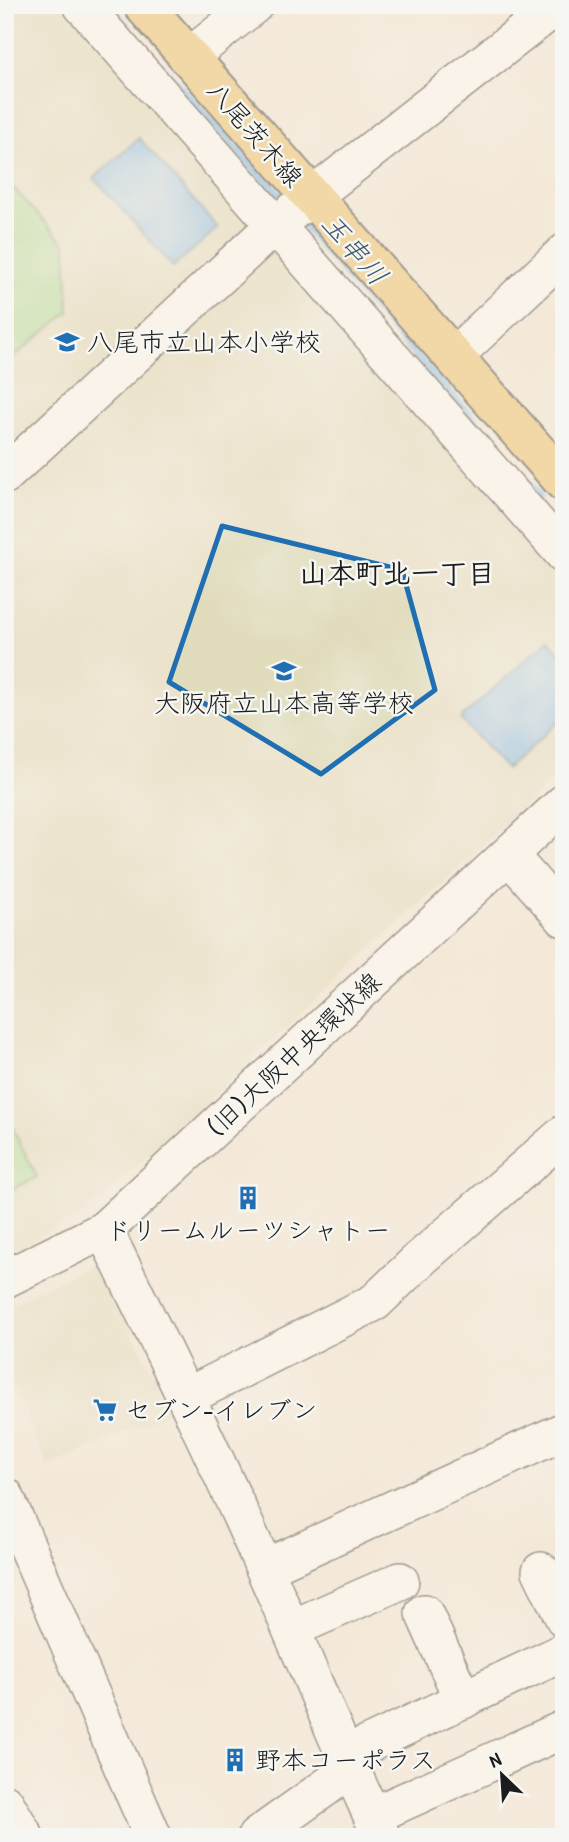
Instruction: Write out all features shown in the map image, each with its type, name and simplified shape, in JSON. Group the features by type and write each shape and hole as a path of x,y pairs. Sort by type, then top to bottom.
{"main road":[{"name":"八尾茨木線","path":"143,5 564,482"}],"street":[{"path":"82,5 564,554"},
{"path":"188,58 254,5"},
{"path":"5,475 274,226 558,5"},
{"path":"454,356 564,253"},
{"name":"(旧)大阪中央環状線","path":"5,1279 104,1230 564,803"},
{"path":"509,855 564,918"},
{"path":"186,1397 375,1302 420,1259 564,1135"},
{"path":"104,1230 186,1397 265,1568 347,1763 377,1826 564,1729"},
{"path":"265,1568 564,1432"},
{"path":"5,1496 153,1837"},
{"path":"541,1571 564,1618"},
{"path":"291,1629 400,1581"},
{"path":"424,1613 463,1700"},
{"path":"262,1835 347,1763 463,1700 564,1652"},
{"path":"5,1803 25,1837"}],"highlighted area":[{"path":"222,526 402,570 435,690 321,774 169,682"}],"shaded area":[{"name":"八尾市立山本小学校","path":"5,5 64,5 248,221 250,229 5,455"},
{"name":"大阪府立山本高等学校","path":"260,251 275,251 564,572 564,770 85,1214 5,1253 5,484"},
{"path":"95,1262 173,1410 48,1468 5,1366 5,1307"}],"green space":[{"path":"5,179 66,245 69,312 5,364"},
{"path":"5,1113 37,1177 5,1193"}],"water":[{"path":"139,138 218,228 173,267 94,178"},
{"path":"548,640 564,657 564,717 506,769 460,719"}],"waterway":[{"name":"玉串川","path":"107,5 128,29"},
{"name":"玉串川","path":"160,67 288,205"},
{"name":"玉串川","path":"298,217 538,497"}],"place":[{"name":"八尾市立山本小学校","path":"67,342"},
{"name":"大阪府立山本高等学校","path":"284,671"},
{"name":"ドリームルーツシャトー","path":"248,1198"},
{"name":"セブン-イレブン","path":"105,1410"},
{"name":"野本コーポラス","path":"235,1760"}],"district":[{"name":"山本町北一丁目","path":"397,573"}]}
